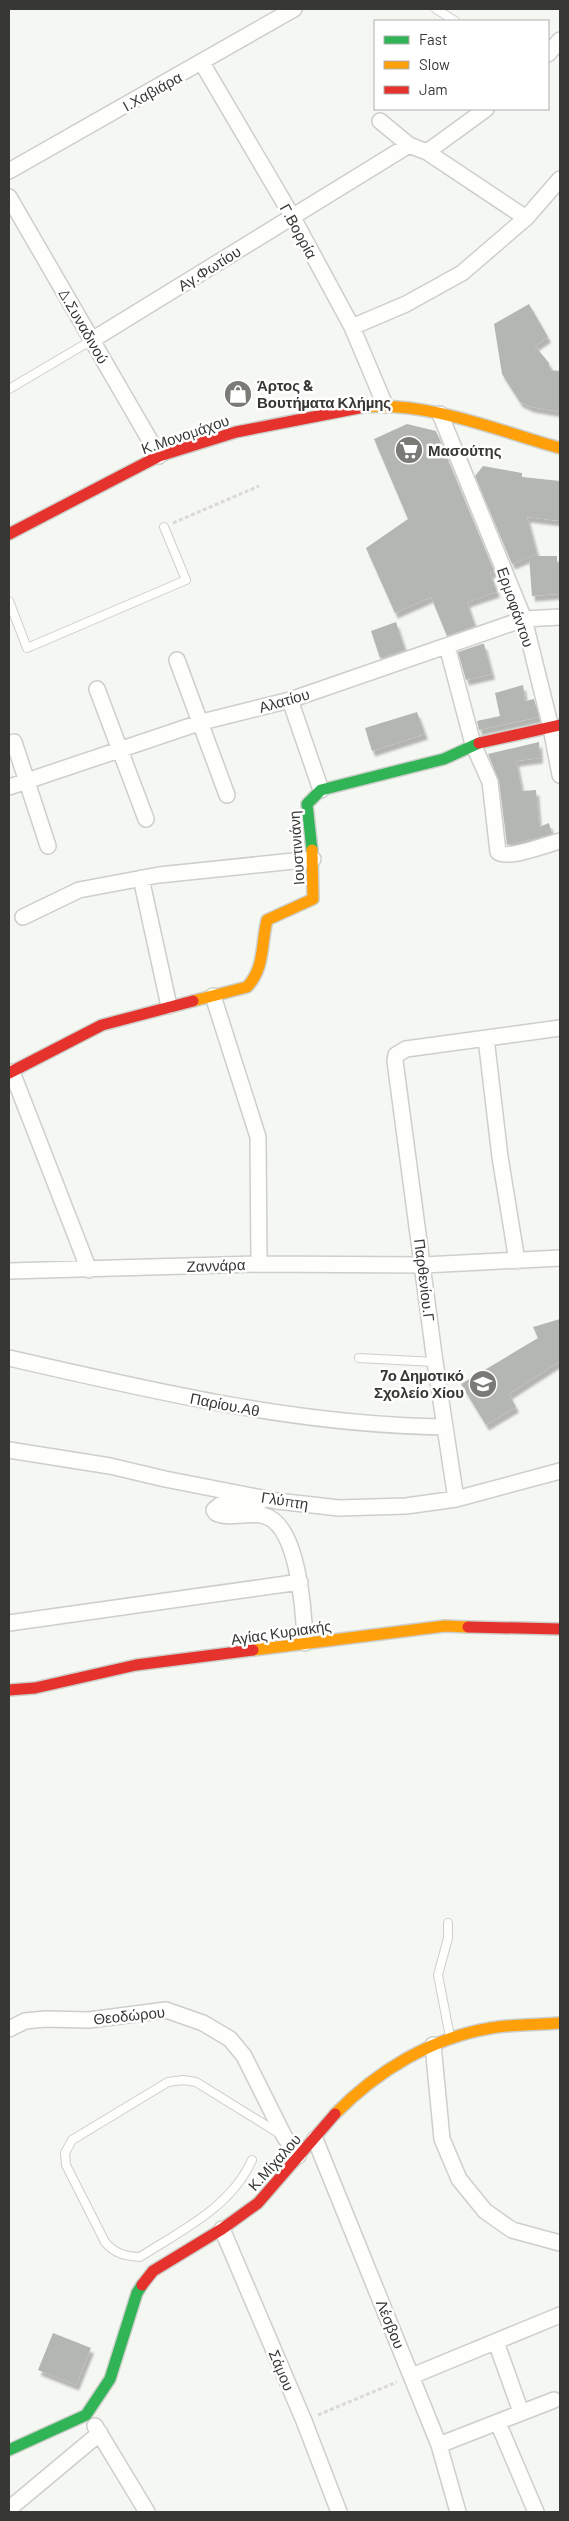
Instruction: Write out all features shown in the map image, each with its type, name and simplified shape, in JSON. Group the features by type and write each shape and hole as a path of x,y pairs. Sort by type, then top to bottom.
{"main road":[{"name":"Κ.Μονομάχου","path":"9,534 159,456 236,432 350,408 385,405 440,414 560,448"},
{"path":"322,790 444,759 473,744 556,726"},
{"name":"Ιουστινιάνη","path":"10,1073 102,1025 246,987 254,981 258,973 267,920 272,915 296,910 312,899 313,859 307,804 312,797 322,790"},
{"name":"Αγίας Κυριακής","path":"9,1690 35,1688 136,1665 445,1626 560,1629"},
{"name":"Κ.Μίχαλου","path":"86,2415 110,2379 137,2293 153,2271 222,2229 258,2203 336,2113 362,2088 401,2061 450,2039 491,2028 560,2023"},
{"path":"9,2450 86,2415"}],"street":[{"name":"Ι.Χαβιάρα","path":"9,171 294,9"},
{"path":"549,53 560,40"},
{"name":"Γ.Βορρία","path":"202,63 292,216 352,327 385,405"},
{"path":"427,152 485,110"},
{"path":"380,121 409,145 427,152 526,218"},
{"name":"Αγ.Φωτίου","path":"92,340 409,145"},
{"path":"352,327 406,304 462,273 526,218 560,179"},
{"name":"Δ.Συναδινού","path":"9,197 159,456"},
{"name":"Ερμοφάντου","path":"440,414 524,619 556,726 560,775"},
{"path":"453,445 466,421"},
{"name":"Αλατίου","path":"9,787 202,722 290,700 524,619 560,617"},
{"path":"447,646 473,744 490,782 498,852 510,854 560,841"},
{"path":"177,660 202,722 227,795"},
{"path":"97,690 146,819"},
{"path":"290,700 322,790"},
{"path":"14,742 48,846"},
{"path":"23,917 79,890 141,878 313,859"},
{"path":"141,878 169,1006"},
{"path":"212,996 258,1137 259,1264"},
{"path":"517,1261 500,1157 486,1038 560,1028"},
{"name":"Παρθενίου.Γ","path":"456,1499 444,1427 424,1265 394,1061 396,1055 406,1049 486,1038"},
{"path":"10,1073 89,1270"},
{"name":"Ζαννάρα","path":"9,1271 259,1264 424,1265 560,1258"},
{"name":"Παρίου.Αθ","path":"9,1358 151,1390 270,1412 412,1426 444,1427"},
{"name":"Γλύπτη","path":"9,1450 110,1466 164,1479 277,1501 339,1508 406,1506 456,1499 560,1471"},
{"path":"277,1501 220,1505 214,1510 216,1513 226,1516 264,1515 277,1524 290,1546 300,1582 305,1643"},
{"path":"9,1623 300,1582"},
{"name":"Θεοδώρου","path":"9,2029 25,2021 45,2018 90,2020 166,2010 186,2016 230,2039 244,2056 284,2136 298,2156"},
{"path":"433,2045 442,2139 459,2179 485,2211 512,2230 560,2243"},
{"name":"Λέσβου","path":"315,2139 439,2445 458,2512"},
{"name":"Σάμου","path":"222,2229 304,2421 339,2512"},
{"path":"412,2376 560,2315"},
{"path":"496,2342 521,2412"},
{"path":"439,2445 554,2400"},
{"path":"86,2415 100,2433 147,2512"},
{"path":"498,2423 536,2512"},
{"path":"9,2509 100,2433"}],"lane":[{"path":"436,9 453,20"},
{"name":"Αγ.Φωτίου","path":"9,389 92,340"},
{"path":"9,601 27,648 186,580 164,527"},
{"path":"359,1358 435,1362"},
{"path":"448,1923 448,1938 438,1975 450,2039"},
{"path":"252,2160 244,2178 231,2194 208,2212 140,2257 113,2252 105,2242 66,2165 65,2153 72,2140 89,2129 168,2082 183,2080 196,2082 284,2136"}],"path":[{"path":"164,527 259,486"},
{"path":"304,2421 412,2376"}],"building":[{"path":"529,304 548,337 535,346 549,363 550,370 560,371 560,412 531,407 520,402 502,374 494,324"},
{"path":"407,424 436,431 494,571 490,573 497,592 467,602 475,626 447,636 431,597 395,613 366,548 408,519 374,439"},
{"path":"483,466 522,473 522,477 560,481 560,521 527,517 537,554 531,556 557,556 557,594 532,596 529,557 512,564 475,476"},
{"path":"396,622 405,650 380,658 371,631"},
{"path":"484,644 492,674 466,680 458,652"},
{"path":"523,685 525,701 534,699 539,717 479,730 477,721 500,716 495,693"},
{"path":"417,712 425,734 372,751 365,728"},
{"path":"539,742 540,758 516,761 522,791 536,790 539,827 549,823 552,834 507,845 499,781 488,754"},
{"path":"560,1319 560,1361 509,1394 516,1407 486,1425 461,1384 538,1338 533,1327"},
{"path":"53,2333 91,2348 76,2385 38,2370"}],"traffic: fast":[{"path":"312,850 307,804 321,790 444,759 479,743"},
{"path":"9,2450 86,2415 110,2379 137,2293 142,2285"}],"traffic: slow":[{"path":"364,407 413,408 438,413 560,448"},
{"path":"193,1001 247,987 253,980 260,964 267,920 313,899 312,850"},
{"path":"253,1650 445,1626 468,1627"},
{"path":"335,2114 369,2084 426,2048 469,2033 499,2027 560,2023"}],"traffic: jam":[{"path":"9,534 159,456 236,432 364,407"},
{"path":"479,743 560,725"},
{"path":"9,1073 102,1025 193,1001"},
{"path":"468,1627 560,1629"},
{"path":"9,1690 35,1688 136,1665 253,1650"},
{"path":"142,2285 153,2271 222,2229 258,2203 335,2114"}],"place":[{"name":"Άρτος & Βουτήματα Κλήμης","path":"238,394"},
{"name":"Μασούτης","path":"409,450"},
{"name":"7ο Δημοτικό Σχολείο Χίου","path":"483,1384"}]}
